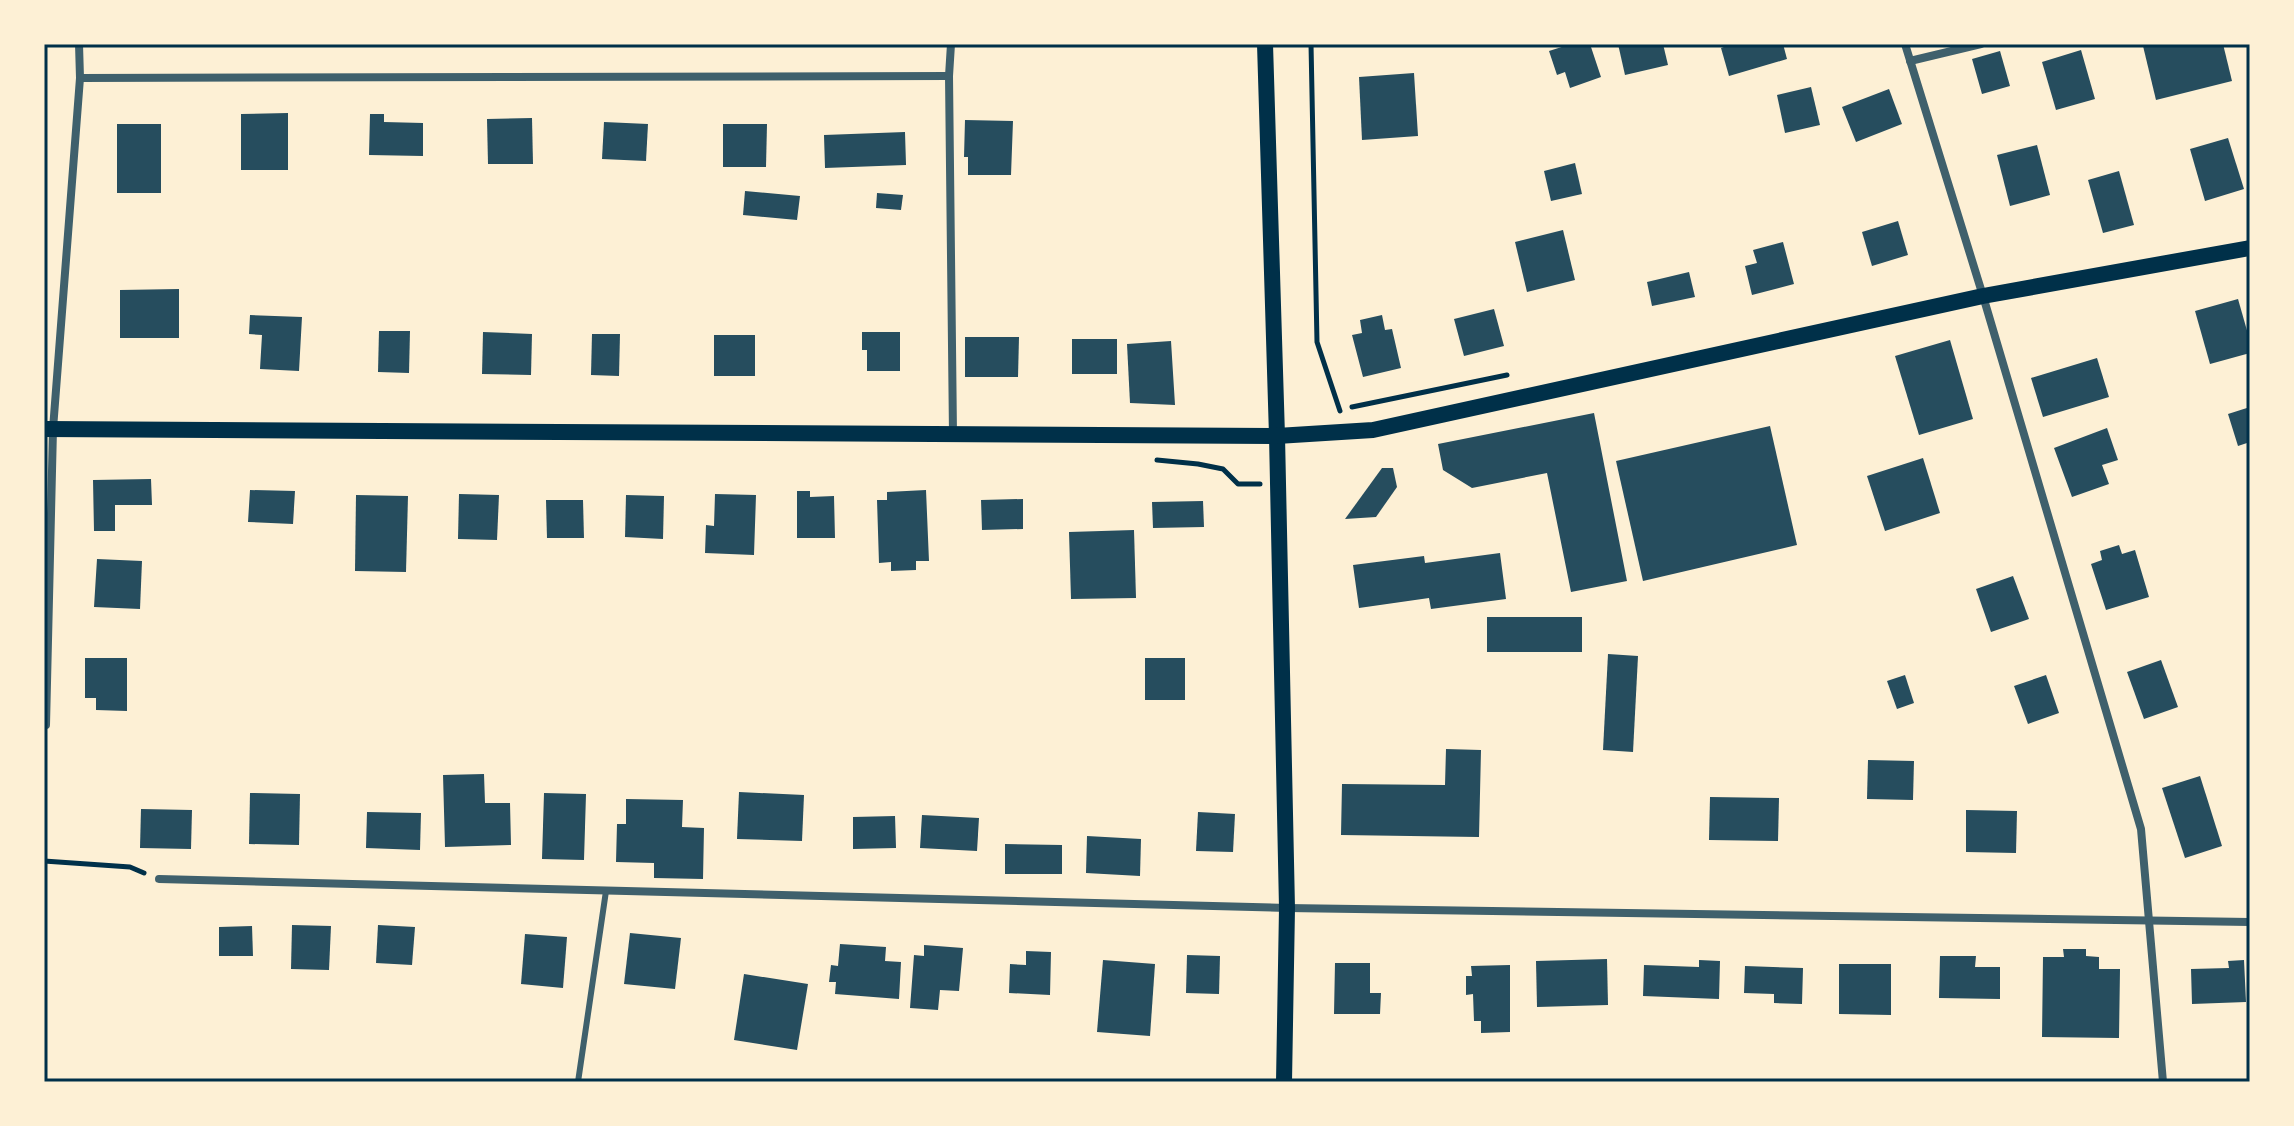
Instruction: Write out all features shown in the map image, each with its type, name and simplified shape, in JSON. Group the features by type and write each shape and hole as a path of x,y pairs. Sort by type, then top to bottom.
{"main road":[{"path":"1265,44 1287,908 1284,1082"},
{"path":"48,429 953,436 1277,436 1373,430 1983,296 2249,251"}],"street":[{"path":"46,725 48,429 80,78 79,44"},
{"path":"951,44 953,436"},
{"path":"1905,44 2141,829 2163,1082"},
{"path":"1910,61 1981,44"},
{"path":"80,78 949,76"},
{"path":"159,879 1287,908 2250,922"}],"lane":[{"path":"578,1082 606,891"}],"path":[{"path":"1311,44 1317,342 1346,432"},
{"path":"44,861 130,867 159,879"}],"building":[{"path":"1571,44 1590,44 1601,77 1570,88 1565,72 1557,75 1549,51"},
{"path":"1618,44 1663,44 1668,65 1625,75"},
{"path":"1732,44 1783,44 1787,59 1729,76 1721,48"},
{"path":"2223,44 2232,81 2156,100 2143,46"},
{"path":"2081,50 2095,99 2056,110 2042,62"},
{"path":"2000,51 2010,86 1982,94 1972,59"},
{"path":"1414,73 1418,136 1362,140 1359,77"},
{"path":"1811,87 1820,125 1785,133 1777,95"},
{"path":"1889,89 1902,124 1856,142 1842,107"},
{"path":"288,113 288,170 241,170 241,114"},
{"path":"370,114 384,114 384,122 423,123 423,156 369,155"},
{"path":"532,118 533,164 488,164 487,119"},
{"path":"965,120 1013,121 1011,175 968,175 968,157 964,157"},
{"path":"604,122 648,124 646,161 602,159"},
{"path":"117,124 161,124 161,193 117,193"},
{"path":"723,124 767,124 766,167 723,167"},
{"path":"905,132 906,165 825,168 824,135"},
{"path":"2228,138 2244,189 2205,201 2190,149"},
{"path":"2037,145 2050,195 2010,206 1997,155"},
{"path":"1575,163 1582,194 1551,201 1544,171"},
{"path":"2119,171 2134,225 2103,233 2088,180"},
{"path":"745,191 800,196 797,220 743,215"},
{"path":"877,193 903,195 901,210 876,208"},
{"path":"1898,221 1908,255 1872,266 1862,232"},
{"path":"1563,230 1575,280 1527,292 1515,242"},
{"path":"1783,242 1794,284 1752,295 1745,266 1757,263 1753,250"},
{"path":"1689,272 1695,297 1652,306 1647,282"},
{"path":"179,289 179,338 120,338 120,290"},
{"path":"2238,299 2250,341 2250,353 2210,364 2195,311"},
{"path":"1494,309 1504,346 1464,356 1454,319"},
{"path":"250,315 302,317 299,371 260,369 262,335 249,334"},
{"path":"1382,315 1385,330 1392,329 1401,368 1363,377 1352,335 1362,333 1360,320"},
{"path":"379,331 410,331 409,373 378,372"},
{"path":"483,332 532,334 531,375 482,374"},
{"path":"862,332 900,332 900,371 867,371 867,350 862,350"},
{"path":"592,334 620,334 619,376 591,375"},
{"path":"714,335 755,335 755,376 714,376"},
{"path":"965,337 1019,337 1018,377 965,377"},
{"path":"1072,339 1117,339 1117,374 1072,374"},
{"path":"1950,340 1973,419 1919,435 1895,356"},
{"path":"1171,341 1175,405 1130,403 1127,344"},
{"path":"2097,358 2109,397 2043,417 2031,378"},
{"path":"2250,407 2250,442 2238,446 2228,414"},
{"path":"1594,413 1627,581 1571,592 1547,473 1472,488 1443,470 1438,444"},
{"path":"1770,426 1797,545 1643,581 1616,461"},
{"path":"2107,428 2118,460 2102,465 2109,484 2072,497 2054,448"},
{"path":"1923,458 1940,513 1885,531 1867,476"},
{"path":"1382,468 1393,468 1397,487 1376,517 1345,519"},
{"path":"151,479 152,505 115,505 115,531 94,531 93,480"},
{"path":"250,490 295,491 293,524 248,522"},
{"path":"926,490 929,561 916,561 916,570 891,571 891,562 879,563 877,500 887,500 887,492"},
{"path":"797,491 810,491 810,497 834,496 835,538 797,538"},
{"path":"459,494 499,495 497,540 458,539"},
{"path":"715,494 756,495 754,555 705,553 706,525 714,526"},
{"path":"356,495 408,496 406,572 355,571"},
{"path":"626,495 664,496 663,539 625,537"},
{"path":"1023,499 1023,529 982,530 981,500"},
{"path":"546,500 583,500 584,538 547,538"},
{"path":"1203,501 1204,527 1153,528 1152,502"},
{"path":"1134,530 1136,598 1071,599 1069,532"},
{"path":"2119,545 2122,554 2135,550 2149,597 2106,610 2091,564 2102,560 2100,551"},
{"path":"1500,553 1506,599 1431,609 1429,598 1359,608 1353,565 1424,556 1425,563"},
{"path":"97,559 142,561 140,609 94,607"},
{"path":"2013,576 2029,619 1991,632 1976,589"},
{"path":"1487,617 1582,617 1582,652 1487,652"},
{"path":"1608,654 1638,656 1633,752 1603,750"},
{"path":"85,658 127,658 127,711 96,710 96,698 85,698"},
{"path":"1145,658 1185,658 1185,700 1145,700"},
{"path":"2161,660 2178,707 2144,719 2127,672"},
{"path":"1905,675 1914,703 1897,709 1887,681"},
{"path":"2046,675 2059,713 2028,724 2014,686"},
{"path":"1446,749 1481,750 1479,837 1341,835 1342,784 1445,785"},
{"path":"1868,760 1914,761 1913,800 1867,799"},
{"path":"484,774 485,803 510,803 511,845 445,847 443,775"},
{"path":"2200,776 2222,846 2185,858 2162,788"},
{"path":"739,792 804,795 802,841 737,839"},
{"path":"250,793 300,794 299,845 249,844"},
{"path":"544,793 586,794 584,860 542,859"},
{"path":"1710,797 1779,798 1778,841 1709,840"},
{"path":"626,799 683,800 682,827 704,828 703,879 654,878 654,863 616,862 617,824 626,824"},
{"path":"141,809 192,810 191,849 140,848"},
{"path":"1966,810 2017,811 2016,853 1966,852"},
{"path":"367,812 421,813 420,850 366,848"},
{"path":"1198,812 1235,814 1233,852 1196,851"},
{"path":"922,815 979,818 977,851 920,848"},
{"path":"895,816 896,848 853,849 853,817"},
{"path":"1087,836 1141,839 1140,876 1086,873"},
{"path":"1005,844 1062,845 1062,874 1005,874"},
{"path":"292,925 331,926 329,970 291,969"},
{"path":"378,925 415,927 412,965 376,963"},
{"path":"252,926 253,956 219,956 219,927"},
{"path":"630,933 681,938 675,989 624,984"},
{"path":"525,934 567,937 563,988 521,984"},
{"path":"840,944 886,947 885,961 901,962 899,999 835,994 836,982 829,982 831,965 838,966"},
{"path":"924,945 963,948 959,991 940,990 938,1010 910,1008 914,955 924,956"},
{"path":"2063,949 2086,949 2086,956 2099,957 2099,969 2120,969 2119,1038 2042,1037 2043,957 2064,957"},
{"path":"1026,951 1051,952 1050,995 1009,993 1010,964 1026,965"},
{"path":"1187,955 1220,956 1219,994 1186,993"},
{"path":"1940,956 1976,956 1975,967 2000,967 2000,999 1939,998"},
{"path":"1607,959 1608,1005 1537,1007 1536,961"},
{"path":"1103,960 1155,964 1150,1036 1097,1032"},
{"path":"1699,960 1720,961 1719,999 1643,996 1644,965 1699,967"},
{"path":"2244,960 2246,1002 2192,1004 2191,969 2229,968 2228,961"},
{"path":"1335,963 1370,963 1370,993 1381,993 1380,1014 1334,1014"},
{"path":"1839,964 1891,964 1891,1015 1839,1014"},
{"path":"1510,965 1510,1032 1481,1033 1481,1021 1474,1021 1473,994 1466,995 1466,976 1472,976 1471,966"},
{"path":"1745,966 1803,968 1802,1004 1774,1003 1774,994 1744,993"},
{"path":"744,974 808,984 797,1050 734,1040"}]}
